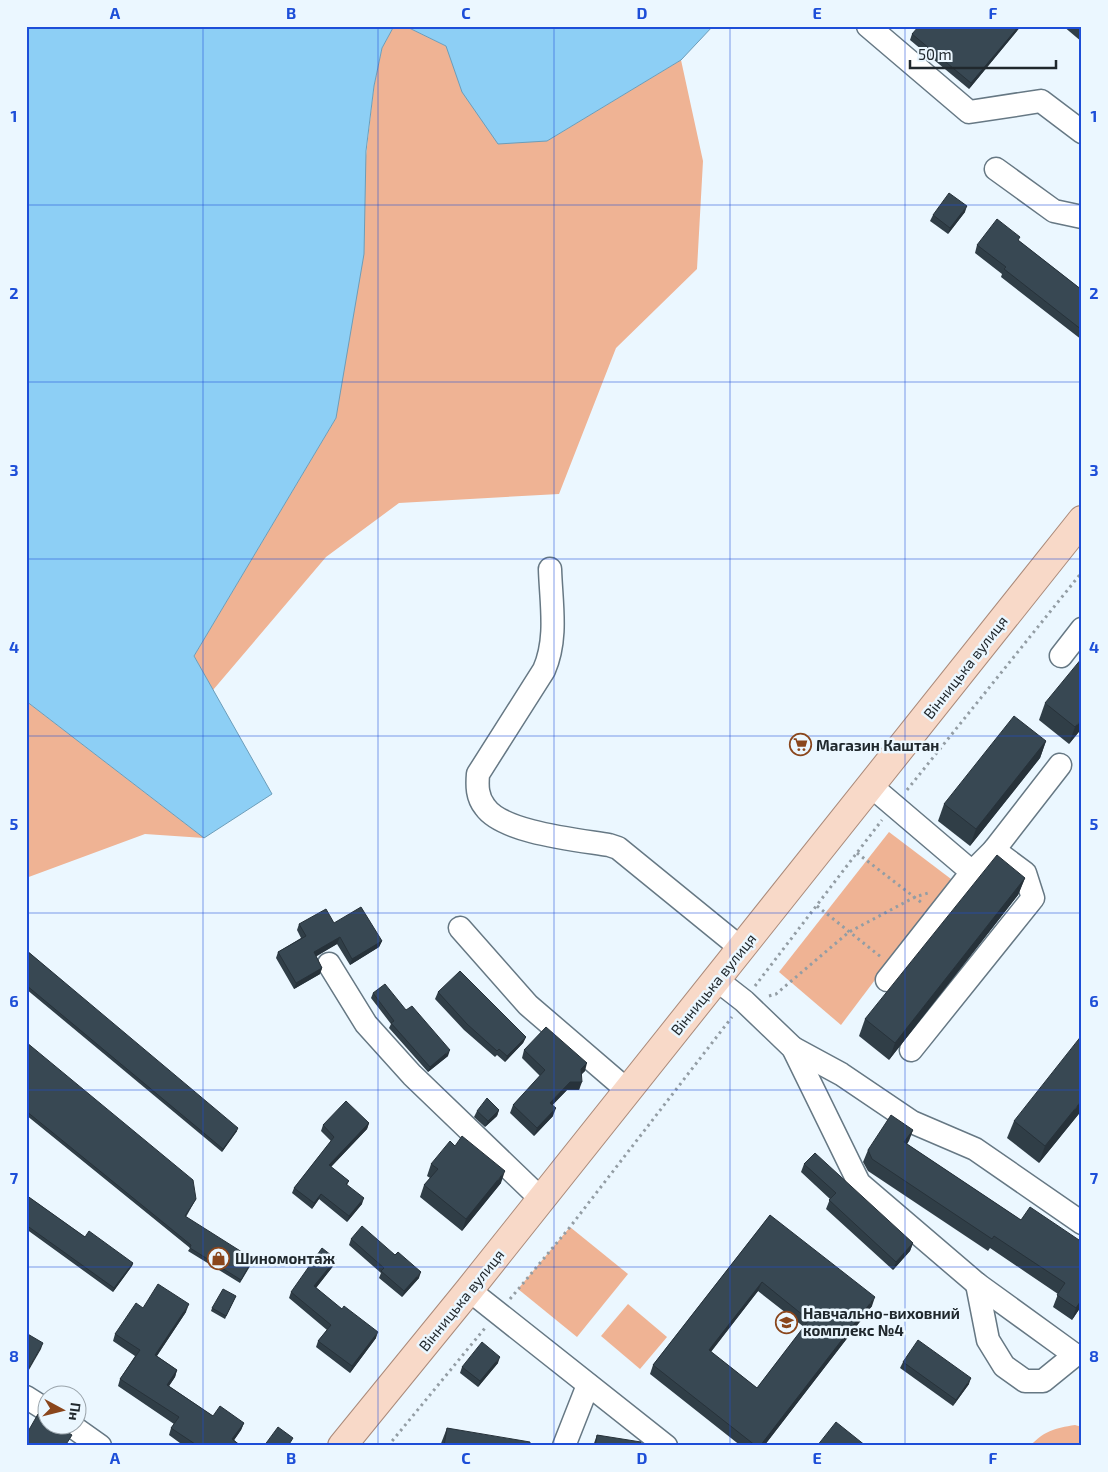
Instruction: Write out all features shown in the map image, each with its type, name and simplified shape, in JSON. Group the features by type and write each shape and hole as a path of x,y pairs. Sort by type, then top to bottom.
{"main road":[{"name":"Вінницька вулиця","path":"342,1446 742,949 1082,520"}],"street":[{"path":"868,26 969,112 1041,101 1082,132"},
{"path":"996,169 1054,210 1082,217"},
{"path":"550,569 553,642 549,657 544,670 478,774 478,794 484,807 494,817 535,832 609,844 618,848 742,949"},
{"path":"1061,656 1082,629"},
{"path":"891,974 972,872 994,850 1060,764"},
{"path":"870,786 972,872"},
{"path":"911,1050 1033,898 1025,873 994,850"},
{"path":"460,928 528,1005 627,1090"},
{"path":"328,964 366,1024 412,1075 541,1199"},
{"path":"717,980 744,1001 793,1048 841,1074 912,1122 975,1149 1082,1223"},
{"path":"793,1048 859,1183 977,1284 1078,1355 1043,1381 1025,1381 1004,1366 988,1340 977,1284"},
{"path":"469,1290 666,1446"},
{"path":"564,1446 588,1385"},
{"path":"26,1397 38,1405"},
{"path":"83,1434 100,1446"}],"path":[{"path":"388,1446 570,1226 894,805 1082,572"},
{"path":"857,853 938,915"},
{"path":"744,1001 776,994 849,932 915,897 932,892"},
{"path":"817,906 849,932 891,974"}],"shaded area":[{"path":"394,26 405,26 446,46 547,141 681,60 703,161 697,269 616,348 559,494 399,503 326,557 213,690 194,656 336,418 374,86 382,48"},
{"path":"26,701 204,838 145,834 26,878"},
{"path":"889,832 951,879 841,1025 779,972"},
{"path":"570,1227 628,1274 577,1337 518,1289"},
{"path":"628,1304 667,1337 640,1369 601,1336"},
{"path":"1075,1425 1082,1427 1082,1446 1030,1446 1050,1431"}],"water":[{"path":"26,26 394,26 382,48 374,86 366,151 364,254 336,418 194,656 272,794 204,838 26,701"},
{"path":"405,26 713,26 681,60 547,141 498,144 462,92 446,46"}],"building":[{"path":"919,26 1019,26 971,83 912,34"},
{"path":"949,193 967,206 950,228 933,215"},
{"path":"997,219 1020,237 1018,240 1082,290 1082,330 1004,269 1006,267 977,245"},
{"path":"1082,658 1082,719 1075,727 1045,703"},
{"path":"1014,716 1046,741 976,829 944,804"},
{"path":"997,855 1025,878 895,1043 865,1019"},
{"path":"361,907 382,941 352,959 340,937 314,952 322,968 296,983 278,952 306,936 299,924 326,909 334,923"},
{"path":"26,950 238,1128 223,1149 26,985"},
{"path":"460,971 526,1037 507,1056 499,1049 497,1051 467,1024 438,992"},
{"path":"385,984 406,1010 412,1006 450,1050 430,1067 391,1023 394,1021 373,993"},
{"path":"546,1027 587,1063 581,1069 582,1082 570,1082 550,1103 556,1108 537,1128 513,1105 545,1070 524,1050"},
{"path":"1082,1035 1082,1100 1045,1146 1014,1121"},
{"path":"26,1042 193,1180 196,1199 185,1216 253,1259 241,1280 190,1248 191,1245 26,1111"},
{"path":"487,1098 499,1110 488,1121 477,1111"},
{"path":"346,1101 369,1123 329,1165 349,1181 346,1184 364,1198 349,1216 321,1194 314,1203 294,1188 334,1137 323,1125"},
{"path":"891,1115 913,1130 904,1142 1021,1220 1030,1207 1082,1242 1082,1299 1076,1308 1057,1295 1065,1283 994,1236 992,1239 872,1159 868,1150"},
{"path":"462,1136 505,1171 466,1219 424,1185 438,1169 431,1164 450,1141 455,1146"},
{"path":"815,1153 913,1243 896,1262 829,1200 836,1193 804,1164"},
{"path":"26,1195 85,1237 89,1231 133,1263 114,1288 26,1225"},
{"path":"770,1215 875,1297 760,1446 756,1446 653,1365","holes":["762,1282 809,1320 757,1388 709,1350"]},
{"path":"362,1226 395,1255 398,1252 421,1272 404,1291 381,1271 384,1268 351,1239"},
{"path":"322,1248 336,1259 314,1286 342,1309 344,1306 378,1332 352,1366 318,1341 331,1325 291,1292"},
{"path":"158,1284 189,1304 155,1355 177,1370 167,1385 213,1416 220,1406 244,1423 232,1439 241,1446 198,1446 171,1428 179,1417 120,1379 140,1350 115,1334 136,1303 143,1308"},
{"path":"223,1289 236,1296 226,1316 212,1308"},
{"path":"26,1333 43,1343 26,1373"},
{"path":"918,1340 971,1378 956,1400 903,1362"},
{"path":"482,1342 500,1357 480,1381 462,1367"},
{"path":"38,1414 38,1434 72,1435 65,1446 26,1446 26,1435"},
{"path":"836,1422 866,1446 817,1446"},
{"path":"278,1427 293,1438 288,1446 264,1446"},
{"path":"447,1428 530,1442 530,1446 444,1446"},
{"path":"597,1435 641,1442 641,1446 595,1446"}],"place":[{"name":"Магазин Каштан","path":"800,745"},
{"name":"Шиномонтаж","path":"219,1258"},
{"name":"Навчально-виховний комплекс №4","path":"787,1322"}]}
